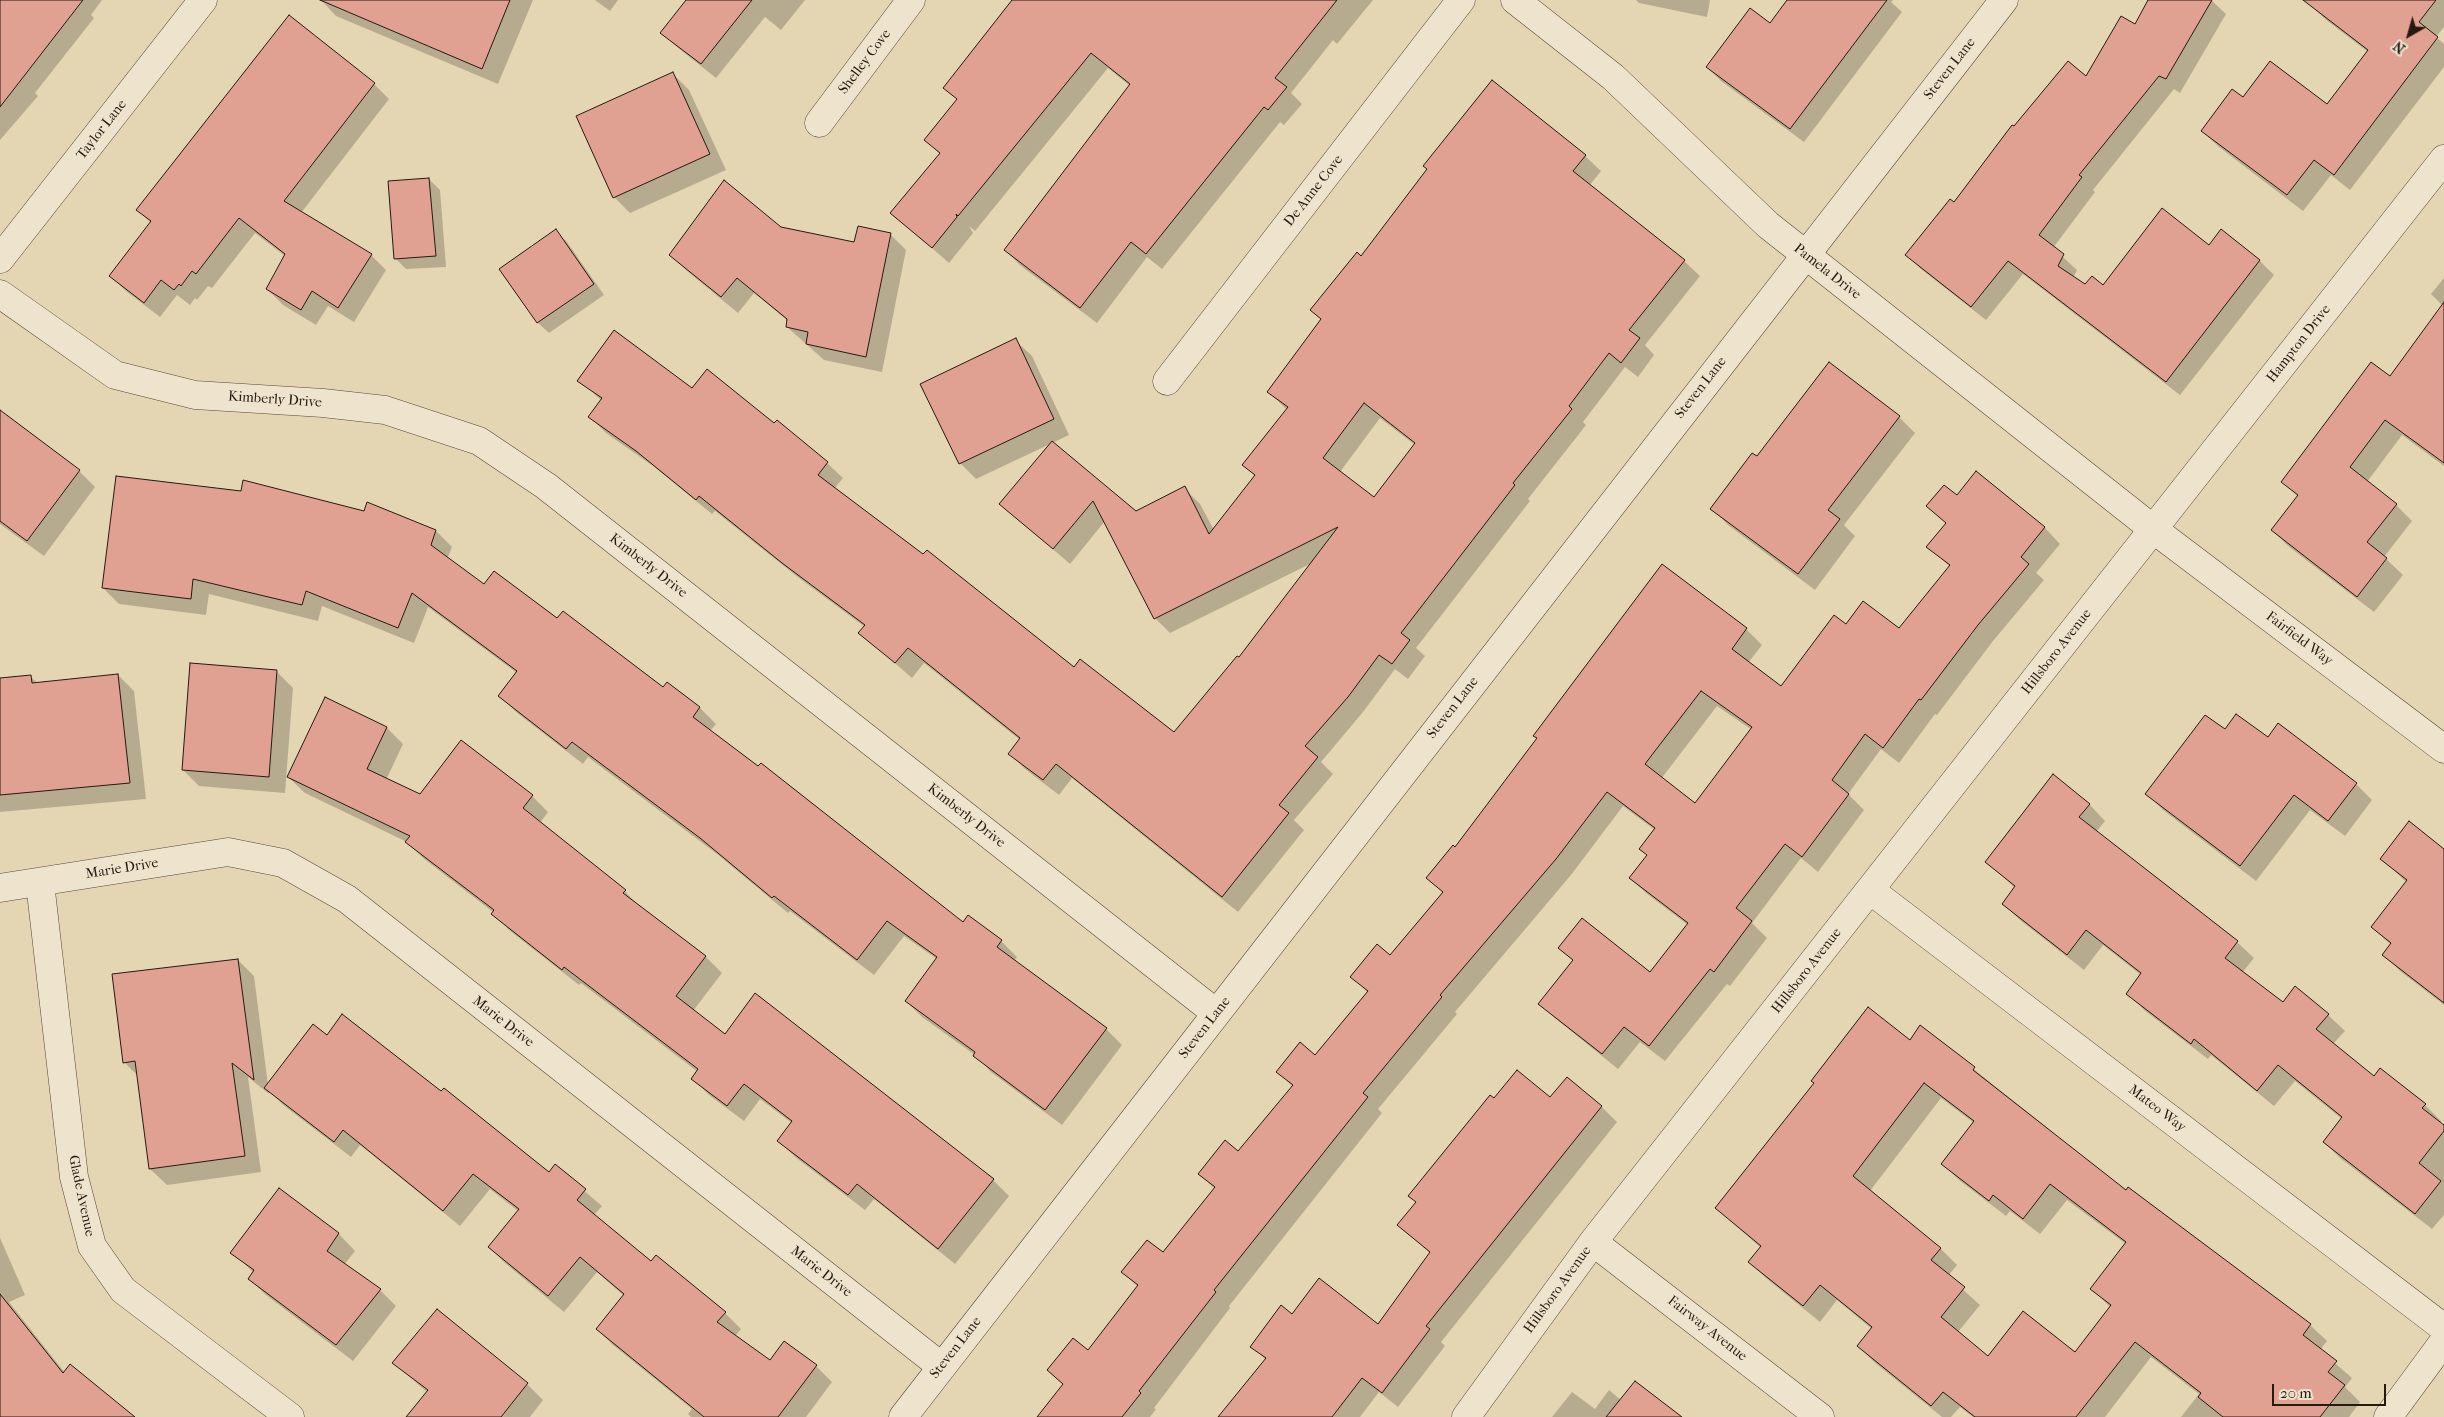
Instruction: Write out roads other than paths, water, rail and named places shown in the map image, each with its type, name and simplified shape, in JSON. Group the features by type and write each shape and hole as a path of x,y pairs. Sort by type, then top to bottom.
{"street":[{"name":"Taylor Lane","path":"0,259 203,0"},
{"name":"Shelley Cove","path":"819,123 911,0"},
{"name":"De Anne Cove","path":"1167,381 1461,0"},
{"name":"Pamela Drive","path":"1515,0 1613,77 1768,225 2153,529"},
{"name":"Steven Lane","path":"903,1417 2004,0"},
{"name":"Hampton Drive","path":"2153,529 2444,159"},
{"name":"Kimberly Drive","path":"0,294 114,375 195,395 323,403 385,410 479,441 546,486 1216,1013"},
{"name":"Fairfield Way","path":"2153,529 2444,749"},
{"name":"Hillsboro Avenue","path":"1466,1417 1593,1242 2153,529"},
{"name":"Marie Drive","path":"0,888 228,852 283,863 347,899 942,1367"},
{"name":"Glade Avenue","path":"40,883 74,1177 92,1246 123,1290 290,1417"},
{"name":"Mateo Way","path":"1870,890 2444,1328"},
{"name":"Fairway Avenue","path":"1593,1242 1820,1417"},
{"path":"2388,1417 2444,1342"}]}
